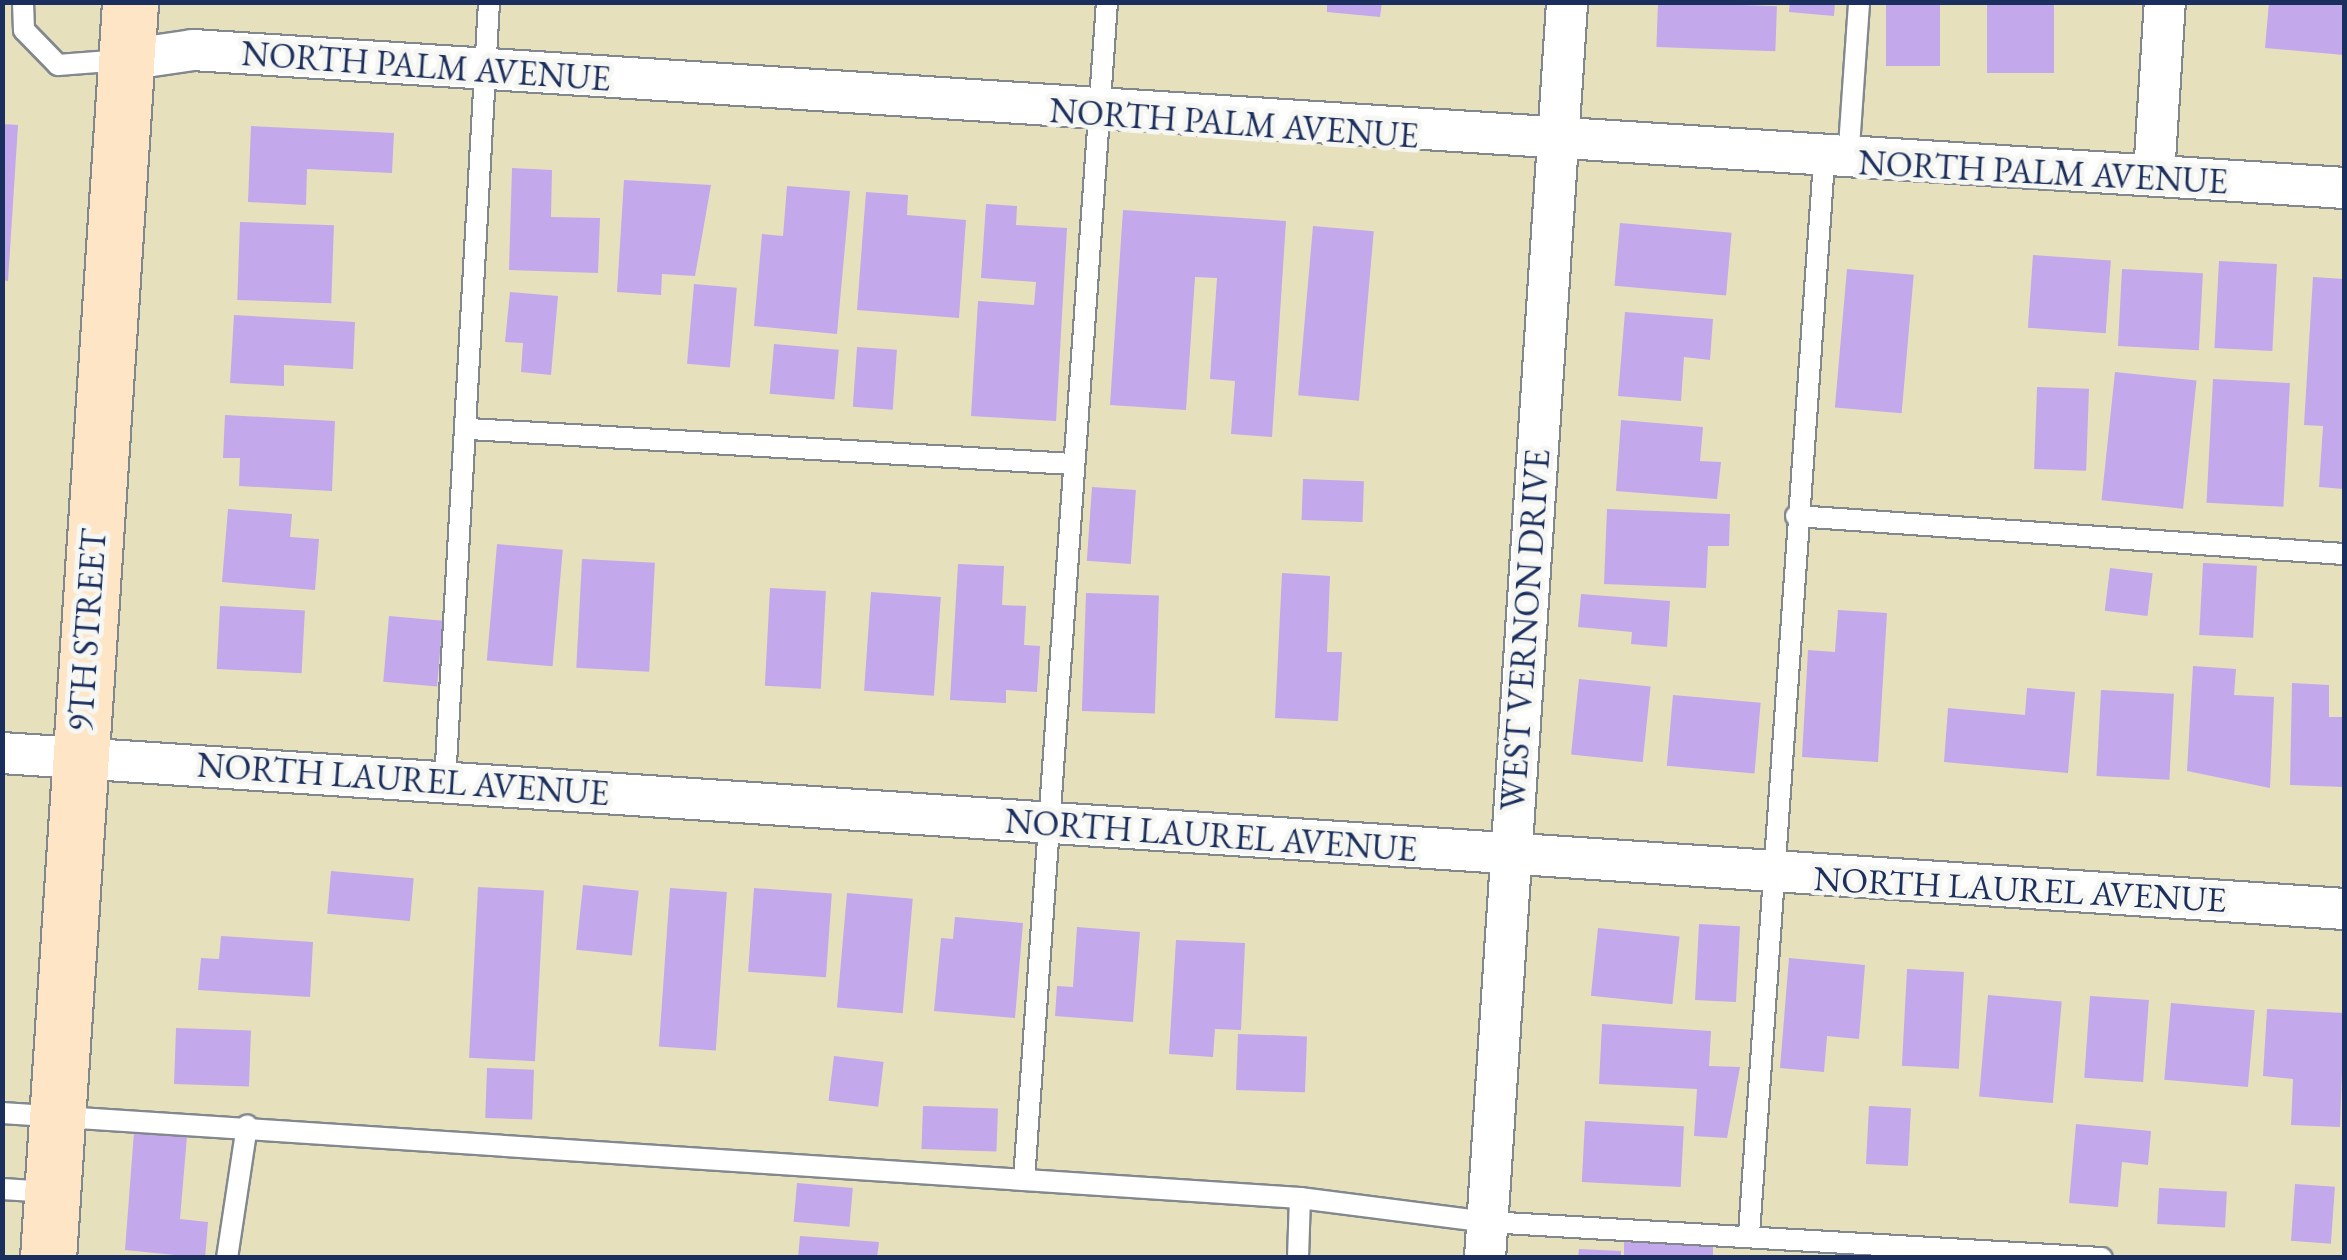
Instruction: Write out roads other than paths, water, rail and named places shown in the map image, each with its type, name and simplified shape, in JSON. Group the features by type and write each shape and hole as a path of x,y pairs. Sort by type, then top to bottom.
{"street":[{"name":"9TH STREET","path":"48,1258 27,1191 57,1116 130,2"},
{"name":"WEST VERNON DRIVE","path":"1487,1240 1567,2"},
{"path":"2154,176 2165,2"},
{"name":"NORTH PALM AVENUE","path":"125,60 193,50 1557,145 2344,188"},
{"name":"NORTH LAUREL AVENUE","path":"2,752 1767,874 2344,908"}],"lane":[{"path":"22,2 24,30 58,65 125,60"},
{"path":"444,782 469,428 488,2"},
{"path":"1024,1180 1046,824 1108,2"},
{"path":"1748,1234 1767,874 1796,516 1836,162 1859,2"},
{"path":"469,428 1073,464"},
{"path":"1796,516 2344,554"},
{"path":"2,1113 1300,1198 1487,1240 1748,1234 2102,1258"},
{"path":"227,1258 246,1126"},
{"path":"1298,1258 1300,1198"}]}
